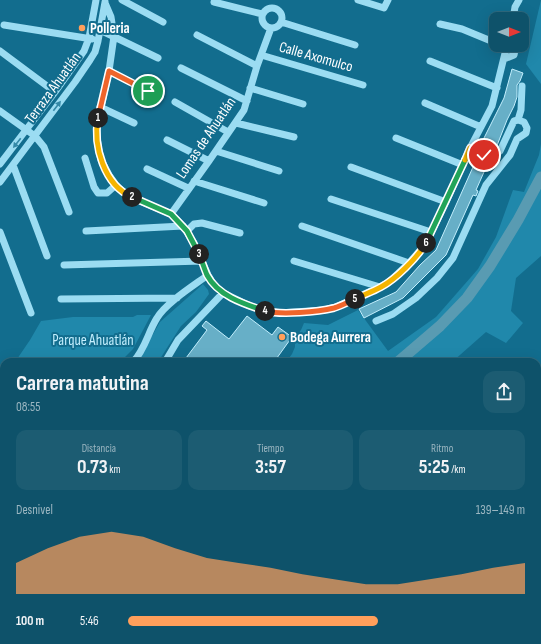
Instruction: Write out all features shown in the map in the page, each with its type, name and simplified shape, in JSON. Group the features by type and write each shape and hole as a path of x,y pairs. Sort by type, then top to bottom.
{"street":[{"name":"Terraza Ahuatlán","path":"0,164 27,130 84,51 89,38 96,0"},
{"path":"122,0 163,22"},
{"path":"358,0 384,8 388,0"},
{"path":"514,12 519,0"},
{"name":"Terraza Ahuatlán","path":"0,182 14,165 95,52 105,2"},
{"path":"105,2 111,17 114,36 109,71 97,125 98,146 101,160 116,185 126,195 171,214 185,228 214,285 223,293 250,306 267,312 280,313 330,309 389,282 409,263 425,245 432,232 470,148 492,106 498,88 505,52"},
{"path":"214,2 262,14"},
{"path":"270,7 276,8 282,17 281,22 277,27 271,28 265,26 262,20 262,14 270,7"},
{"path":"281,22 355,45"},
{"path":"440,24 462,29 489,40"},
{"path":"4,25 89,38 98,41"},
{"name":"Lomas de Ahuatlán","path":"171,214 244,110 257,66 271,28"},
{"path":"100,30 158,58"},
{"path":"197,35 257,66"},
{"path":"0,52 55,92"},
{"path":"504,59 514,55 515,52"},
{"name":"Calle Axomulco","path":"261,55 363,85"},
{"path":"430,61 498,88"},
{"path":"180,68 246,101"},
{"path":"109,71 148,91"},
{"path":"470,148 482,154 495,155 500,151 514,121 518,120 521,110 522,86"},
{"path":"250,88 303,104"},
{"path":"174,102 228,132"},
{"path":"425,104 481,127"},
{"path":"100,107 134,123"},
{"path":"0,111 35,136 46,150 69,212"},
{"path":"376,321 393,314 416,298 437,278 453,258 486,185 510,155 517,139 526,133 527,128 524,122 518,120"},
{"path":"236,123 294,137"},
{"path":"396,138 463,165"},
{"path":"167,140 209,161"},
{"path":"216,151 278,171"},
{"path":"85,158 94,187 98,193 107,193 116,185"},
{"path":"14,165 47,256"},
{"path":"350,167 446,202"},
{"path":"147,169 188,188"},
{"path":"194,181 264,203"},
{"path":"331,199 432,232"},
{"path":"86,231 185,228 202,222 240,233"},
{"path":"302,226 409,263"},
{"path":"0,232 31,313"},
{"path":"64,265 202,261"},
{"path":"294,261 380,287"},
{"path":"136,358 145,343 157,317 177,298 208,275"},
{"path":"168,358 178,340 223,293"},
{"path":"61,299 177,298"}],"green space":[{"path":"541,0 541,84 526,64"},
{"path":"541,144 541,256 516,278 511,311 523,323 506,343 486,332 457,358 289,358 295,347 295,338 304,323 328,325 358,310 388,351 436,317 478,269 496,237 513,190 524,192 539,155"},
{"path":"203,284 208,290 209,294 196,312 181,326 161,358 139,358 160,322"},
{"name":"Parque Ahuatlán","path":"137,315 151,315 133,349 124,358 18,358 41,321 73,317 133,317"}],"building":[{"path":"512,69 523,73 517,85 517,97 514,106 496,148 493,150 485,149 480,146 504,98"},
{"path":"477,158 488,163 476,190 478,191 476,196 473,195 446,255 403,298 364,318 359,309 396,292 420,265 436,250"},
{"path":"247,316 272,335 278,327 292,337 277,358 186,358 207,330 202,326 206,321 229,339"}],"waterway":[{"path":"403,358 440,326 467,298 490,266 518,220 541,177"}],"place":[{"name":"Polleria","path":"82,28"},
{"name":"Bodega Aurrera","path":"282,337"}],"route":[{"path":"148,91 109,71 97,125 98,146 101,160 116,185 126,195 171,214 183,226 194,243 214,285 223,293 250,306 267,312 280,313 324,310 353,300 389,282 425,245 470,148 484,155"}]}
